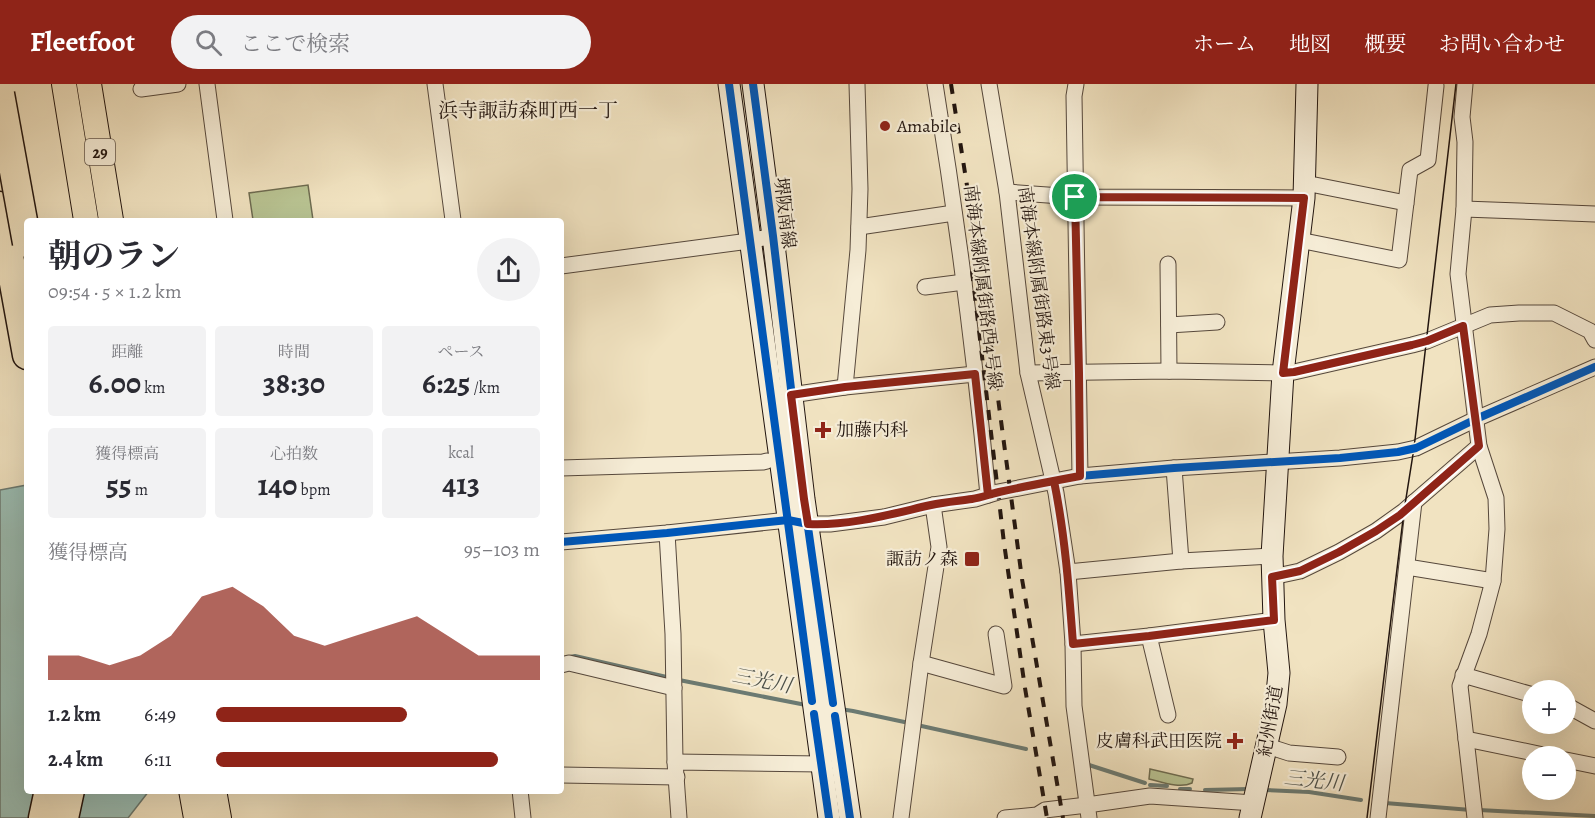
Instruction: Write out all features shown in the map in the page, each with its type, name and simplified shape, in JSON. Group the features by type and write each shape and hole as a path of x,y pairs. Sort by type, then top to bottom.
{"highway":[{"path":"0,94 24,226"},
{"path":"0,206 24,338"},
{"path":"43,818 48,794"},
{"path":"64,818 69,794"}],"main road":[{"name":"29","path":"64,84 86,218"},
{"name":"29","path":"89,84 111,218"},
{"name":"堺阪南線","path":"729,84 749,241 798,522 824,709 850,818"},
{"name":"堺阪南線","path":"753,84 804,499 798,522"},
{"name":"紀州街道","path":"1254,801 1276,704 1279,673 1274,620 1272,556 1283,373 1305,191 1307,84"},
{"name":"堺阪南線","path":"824,709 822,764 829,818"},
{"path":"192,794 196,818"},
{"path":"215,794 219,818"}],"street":[{"path":"0,148 21,143 10,84"},
{"path":"141,89 178,84"},
{"path":"207,84 225,218"},
{"path":"435,84 453,218"},
{"path":"845,387 859,227 857,84"},
{"name":"南海本線附属街路西4号線","path":"935,84 964,282 988,495"},
{"name":"南海本線附属街路東3号線","path":"989,84 1007,192 1028,374 1054,481 1068,572 1074,706 1088,812"},
{"path":"1076,84 1074,96 1075,197 1080,476"},
{"path":"1465,84 1462,117 1465,142 1464,209 1458,274 1479,446 1496,498 1497,529 1493,581 1479,634 1460,686 1474,813"},
{"path":"1299,240 1399,260 1410,170 1428,160 1436,86"},
{"path":"1007,192 1075,197 1305,191 1406,203"},
{"path":"1464,209 1595,214"},
{"path":"859,227 954,213"},
{"path":"564,266 773,236"},
{"path":"1168,264 1170,371"},
{"path":"925,287 964,282"},
{"path":"1028,374 1170,371 1294,372 1427,341 1490,315 1554,313 1590,331 1595,340"},
{"path":"1169,325 1217,322"},
{"path":"564,542 798,522 830,524 884,517 1080,476 1278,460 1340,458 1403,451 1416,448 1476,419 1595,368"},
{"path":"791,395 845,387 975,374"},
{"path":"1272,577 1300,571 1376,531 1414,502 1479,446"},
{"path":"564,468 767,461"},
{"path":"1174,468 1180,561"},
{"path":"1379,809 1414,502"},
{"path":"901,818 939,547 933,505"},
{"path":"667,533 679,818"},
{"path":"1068,572 1180,561 1272,556"},
{"path":"1407,567 1493,581"},
{"path":"1073,644 1274,620"},
{"path":"921,663 1004,686 996,634"},
{"path":"1149,636 1168,715"},
{"path":"564,664 570,663 674,687"},
{"path":"1463,675 1522,692"},
{"path":"1576,711 1595,721"},
{"path":"1466,739 1522,751"},
{"path":"1267,746 1289,753 1338,757"},
{"path":"1576,762 1595,766"},
{"path":"564,775 822,764"},
{"path":"520,794 522,818"},
{"path":"1005,818 1037,814 1045,810 1088,812 1150,796 1254,801"}],"green space":[{"path":"308,185 313,218 253,218 249,193"},
{"path":"1150,769 1193,779 1192,783 1177,785 1149,779"}],"water":[{"path":"24,486 24,794 147,794 128,818 0,818 0,490"}],"waterway":[{"name":"三光川","path":"570,657 575,656 671,678"},
{"name":"三光川","path":"679,680 806,705"},
{"name":"三光川","path":"840,709 909,723"},
{"name":"三光川","path":"917,725 1026,749"},
{"name":"三光川","path":"1089,765 1145,783"},
{"name":"三光川","path":"1150,785 1167,786"},
{"name":"三光川","path":"1180,789 1190,789"},
{"name":"三光川","path":"1205,790 1249,789"},
{"name":"三光川","path":"1264,790 1309,792 1361,800"},
{"name":"三光川","path":"1385,803 1471,810"},
{"name":"三光川","path":"1479,810 1595,816"}],"tram line":[{"path":"1367,818 1404,511 1414,448 1456,84"}],"railway":[{"path":"951,84 985,300 1022,579 1063,818"},
{"path":"972,271 1004,543 1047,818"}],"cycle path":[{"path":"729,84 812,701"},
{"path":"753,84 804,499 833,703"},
{"path":"564,542 788,520 808,524 830,524 884,517 1080,476 1398,452 1416,448 1595,367"},
{"path":"814,714 829,818"},
{"path":"835,716 850,818"}],"place":[{"name":"Amabile","path":"885,126"},
{"name":"加藤内科","path":"823,430"},
{"name":"諏訪ノ森","path":"972,559"},
{"name":"皮膚科武田医院","path":"1235,741"}],"district":[{"name":"浜寺諏訪森町西一丁","path":"528,110"}],"route":[{"path":"1075,197 1080,476 1011,489 975,499 933,505 884,517 830,524 808,524 791,395 845,387 975,374 988,495 1011,489 1054,481 1068,572 1073,644 1149,636 1274,620 1272,577 1300,571 1376,531 1400,515 1479,446 1463,326 1412,345 1283,373 1304,198 1075,197"}]}
